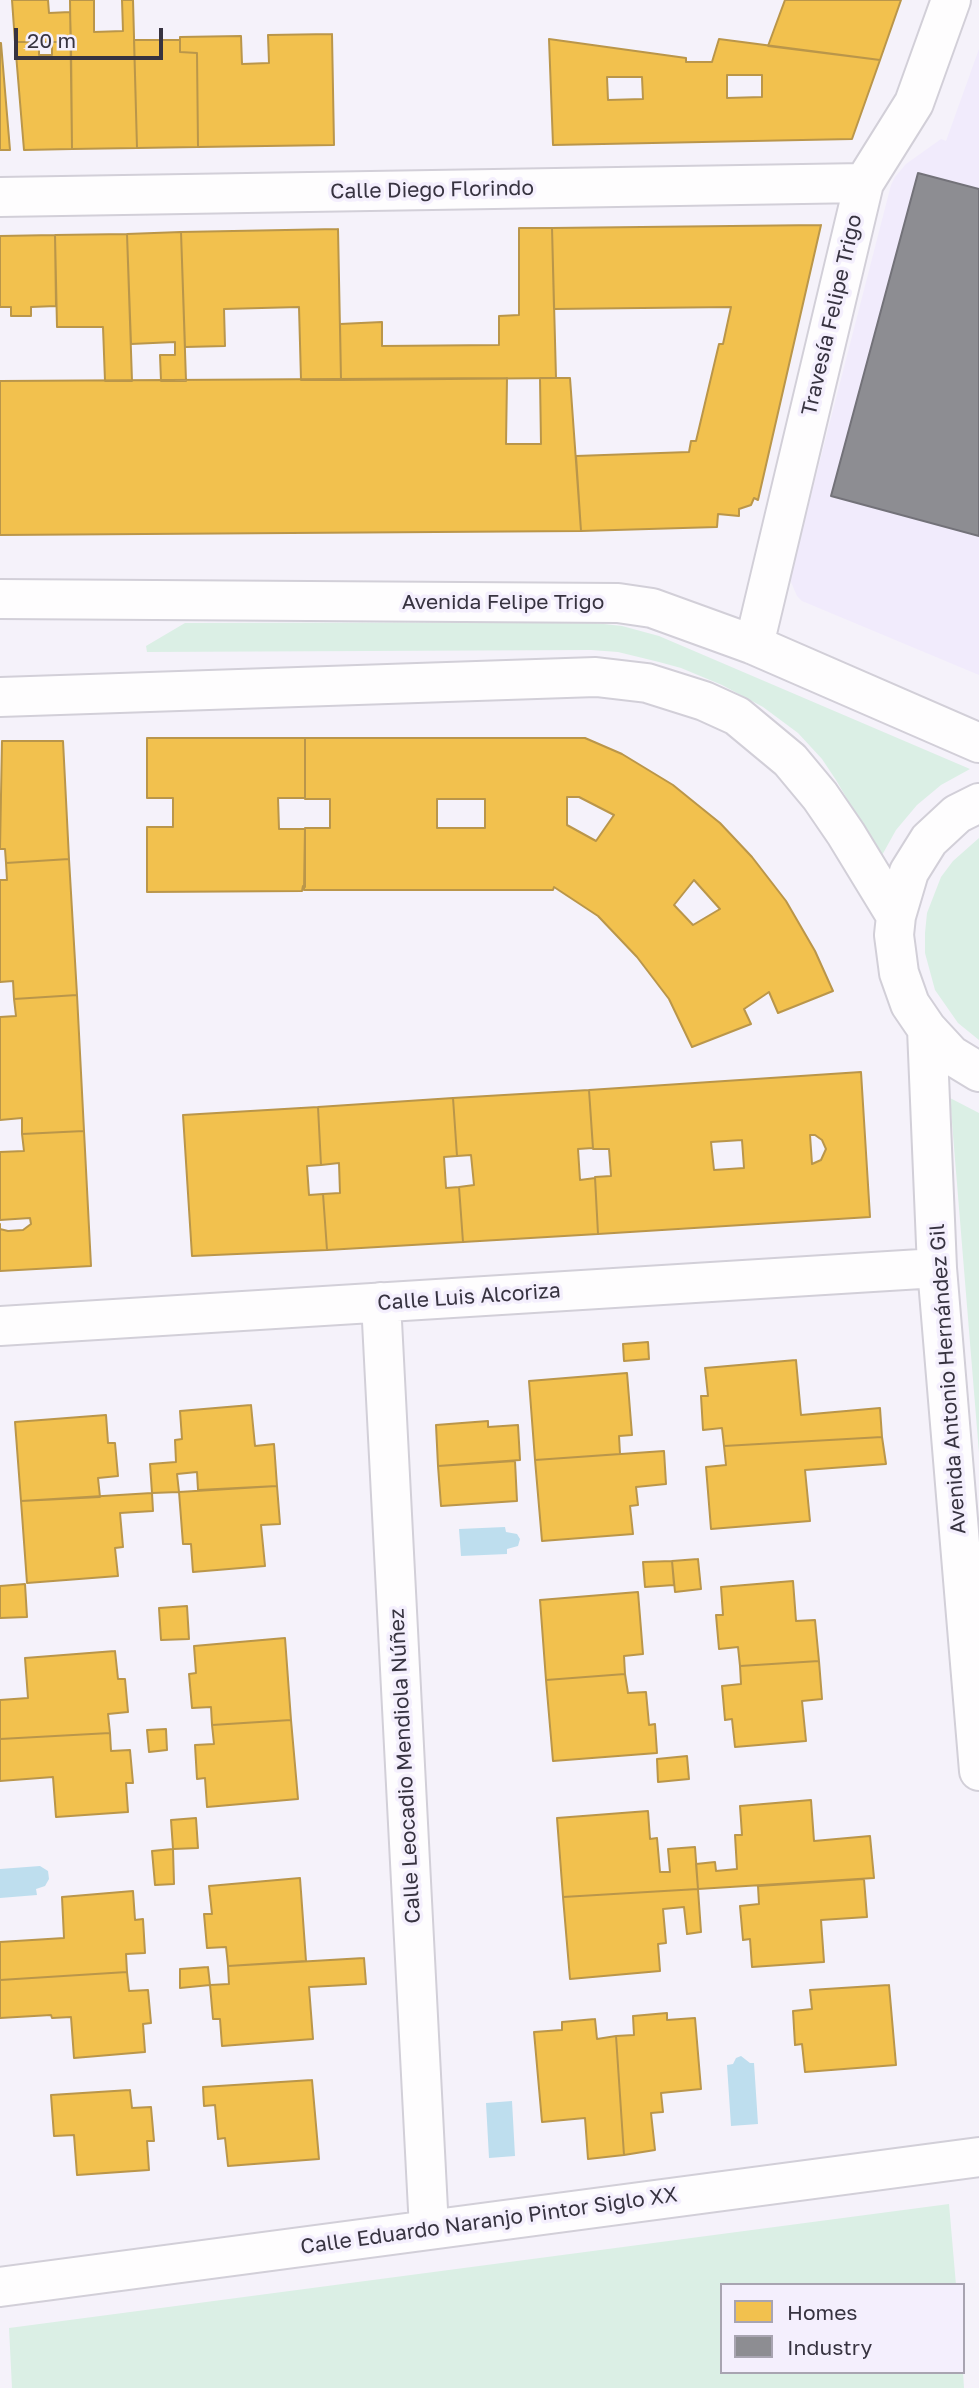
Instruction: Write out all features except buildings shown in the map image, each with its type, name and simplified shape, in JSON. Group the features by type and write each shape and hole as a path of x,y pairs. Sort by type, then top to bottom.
{"street":[{"name":"Travesía Felipe Trigo","path":"754,645 864,183 914,103 951,0"},
{"name":"Calle Diego Florindo","path":"0,197 864,183"},
{"name":"Avenida Felipe Trigo","path":"0,599 618,603 652,608 754,645 979,743"},
{"path":"0,697 596,677 647,683 704,701 737,716 790,760 820,796 846,834 896,916"},
{"path":"979,803 957,814 929,841 909,872 896,916 894,935 898,973 910,1004 927,1029 951,1055 979,1072"},
{"name":"Avenida Antonio Hernández Gil","path":"927,1029 937,1268 979,1771"},
{"name":"Calle Luis Alcoriza","path":"0,1326 937,1268"},
{"name":"Calle Leocadio Mendiola Núñez","path":"381,1303 429,2229"},
{"name":"Calle Eduardo Naranjo Pintor Siglo XX","path":"0,2287 979,2157"}],"shaded area":[{"path":"979,49 979,675 802,601 791,582 791,573 891,185 906,164 941,139 946,141"}],"green space":[{"path":"586,622 622,626 659,636 970,769 941,785 917,805 896,830 881,857 822,759 798,733 763,707 722,685 681,668 618,652 591,650 147,652 146,646 185,623"},
{"path":"979,838 979,1040 958,1023 935,990 925,953 925,933 927,913 941,877 953,861"},
{"path":"950,1098 979,1113 979,1453"},
{"path":"949,2204 956,2283 720,2283 720,2374 963,2374 964,2388 12,2388 9,2328"}],"water":[{"path":"505,1527 506,1532 517,1534 520,1539 518,1546 507,1549 507,1554 461,1556 459,1529"},
{"path":"40,1866 48,1871 49,1879 45,1886 36,1889 37,1895 0,1898 0,1869"},
{"path":"741,2056 754,2063 758,2124 731,2126 727,2065 733,2064 736,2058"},
{"path":"512,2101 515,2156 489,2158 486,2103"}]}
